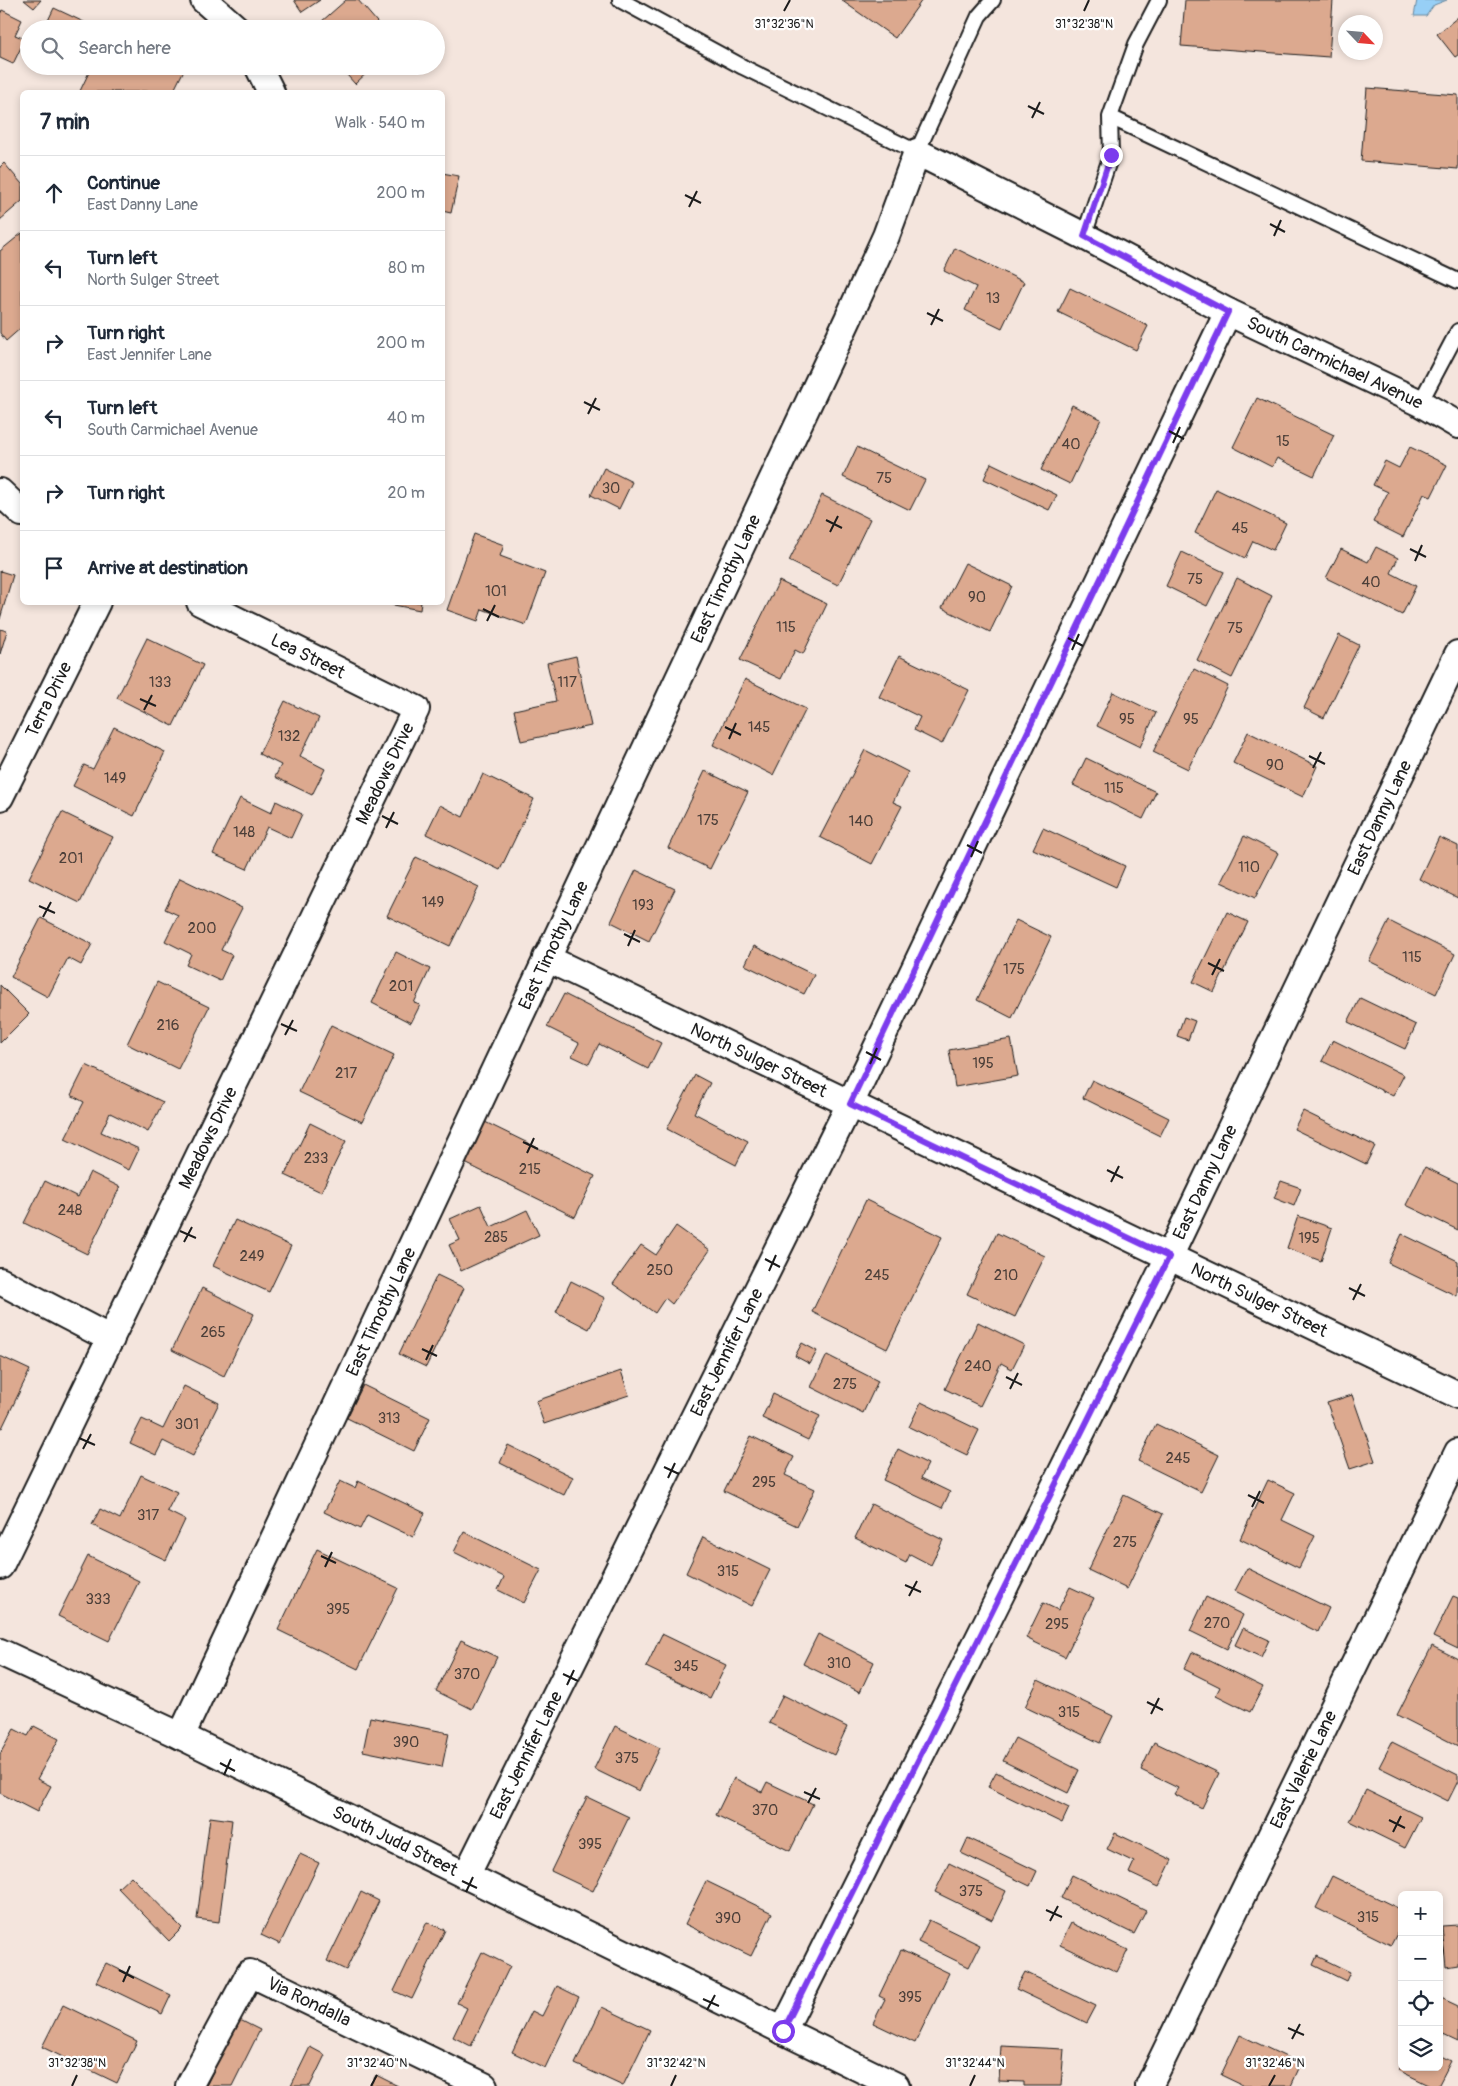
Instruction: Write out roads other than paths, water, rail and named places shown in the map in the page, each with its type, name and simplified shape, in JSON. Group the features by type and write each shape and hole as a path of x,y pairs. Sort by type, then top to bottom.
{"street":[{"path":"204,0 227,20"},
{"path":"262,75 270,90"},
{"name":"South Carmichael Avenue","path":"917,152 1084,236 1228,312 1420,404 1458,426"},
{"name":"East Timothy Lane","path":"181,1736 886,236 917,152"},
{"name":"East Jennifer Lane","path":"466,1876 850,1104 1228,312"},
{"path":"0,492 20,511"},
{"name":"Terra Drive","path":"0,797 96,605"},
{"name":"Lea Street","path":"206,605 416,709"},
{"name":"East Danny Lane","path":"783,2031 1169,1257 1458,654"},
{"name":"Meadows Drive","path":"0,1566 416,709"},
{"name":"North Sulger Street","path":"546,958 1458,1395"},
{"path":"0,1281 111,1339"},
{"name":"East Valerie Lane","path":"1150,2086 1458,1452"},
{"name":"South Judd Street","path":"0,1652 181,1736 896,2086"},
{"name":"Via Rondalla","path":"189,2086 250,1973 484,2086"}],"lane":[{"path":"620,0 743,67 917,152 980,16 993,0"},
{"path":"1084,236 1111,155 1110,117 1136,44 1159,0"},
{"path":"1110,117 1458,282"},
{"path":"1420,404 1458,331"}],"water":[{"path":"1417,0 1447,0 1434,5 1426,16 1414,16"}]}
